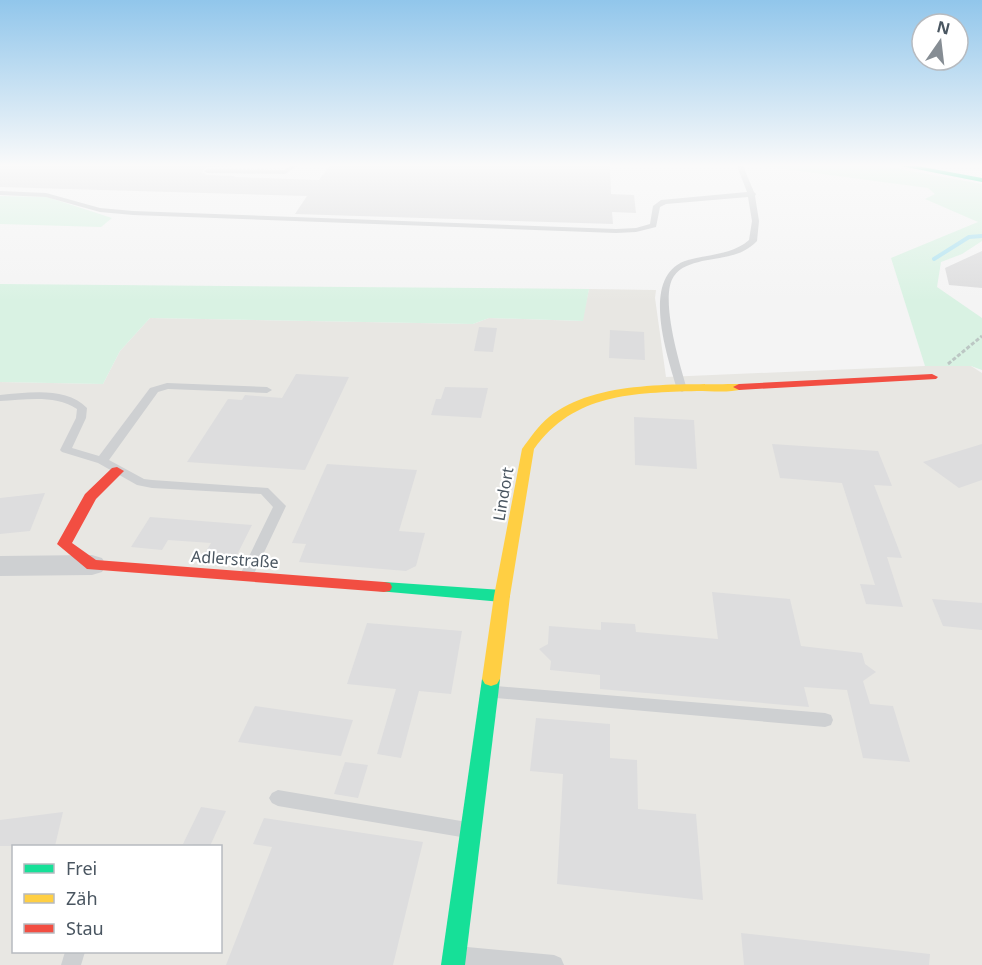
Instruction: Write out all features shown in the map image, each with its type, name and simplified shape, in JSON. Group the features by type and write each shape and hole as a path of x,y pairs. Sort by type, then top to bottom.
{"street":[{"name":"Lindort","path":"454,960 502,596 528,449 540,429 563,412 588,401 635,392 932,377"},
{"path":"92,565 64,544 90,497 117,471"},
{"name":"Adlerstraße","path":"92,565 502,596"},
{"path":"0,566 92,565"}],"lane":[{"path":"111,211 616,231 636,230 653,225 656,211"},
{"path":"682,389 669,334 665,288 667,280 675,270 693,261 726,256 747,248 753,241 756,229 754,211"},
{"path":"102,461 154,390 167,386 267,390"},
{"path":"0,398 43,396 76,403 82,408 81,418 66,450 102,461 117,471 152,484 264,491 280,507 246,577"},
{"path":"489,691 825,720"},
{"path":"278,798 471,831"},
{"path":"454,960 554,965"}],"path":[{"path":"932,377 982,336"}],"shaded area":[{"path":"589,289 656,290 655,298 666,377 925,366 971,366 982,373 982,965 0,965 0,382 103,384 120,351 150,318 473,324 489,318 582,321"}],"green space":[{"path":"0,211 90,211 112,218 101,227 0,224"},
{"path":"953,211 982,211 982,241 962,254 941,262 937,287 982,318 982,370 971,366 925,366 891,258 978,222"},
{"path":"0,284 589,289 583,321 489,318 473,324 150,318 120,351 103,384 0,382"}],"building":[{"path":"297,211 636,211 636,213 612,212 613,224 295,214"},
{"path":"982,251 982,288 949,285 945,268"},
{"path":"479,327 497,328 493,352 474,351"},
{"path":"610,330 644,332 645,360 609,358"},
{"path":"296,374 349,377 305,470 187,462 228,399 242,400 245,395 282,398"},
{"path":"445,387 488,388 481,418 431,415 436,399 441,399"},
{"path":"634,417 694,420 697,469 635,465"},
{"path":"772,444 878,451 892,486 874,485 902,558 887,557 903,607 866,604 860,584 875,585 842,483 780,478"},
{"path":"982,444 982,480 959,488 923,462"},
{"path":"327,464 417,470 399,531 425,533 416,566 406,571 299,562 306,544 292,543"},
{"path":"45,493 30,531 0,534 0,498"},
{"path":"150,517 252,525 237,555 205,553 211,543 168,540 162,550 131,547"},
{"path":"712,592 790,599 801,646 862,653 865,664 876,672 863,681 870,704 893,706 910,762 863,758 847,690 804,687 809,707 600,689 600,675 550,670 551,661 539,649 548,644 549,626 601,630 601,622 635,624 636,632 718,639"},
{"path":"932,599 982,603 982,630 943,626"},
{"path":"367,623 462,631 451,694 419,691 401,758 377,754 396,689 347,684"},
{"path":"255,706 353,720 341,756 238,742"},
{"path":"536,718 610,724 610,758 637,760 638,809 696,814 703,900 557,884 563,774 530,771"},
{"path":"345,762 368,765 358,798 334,794"},
{"path":"201,807 226,811 210,845 183,844"},
{"path":"63,812 55,845 0,846 0,820"},
{"path":"264,818 423,842 393,965 226,965 272,847 253,844"},
{"path":"741,933 930,954 929,965 744,965"}],"waterway":[{"path":"934,259 969,237 982,236"}],"traffic: fast":[{"path":"384,587 502,596"},
{"path":"453,965 491,679"}],"traffic: slow":[{"path":"491,679 502,596 528,449 540,434 563,413 603,397 672,388 739,387"}],"traffic: jam":[{"path":"739,387 932,377"},
{"path":"117,471 90,497 64,544 92,565 384,587"}]}
